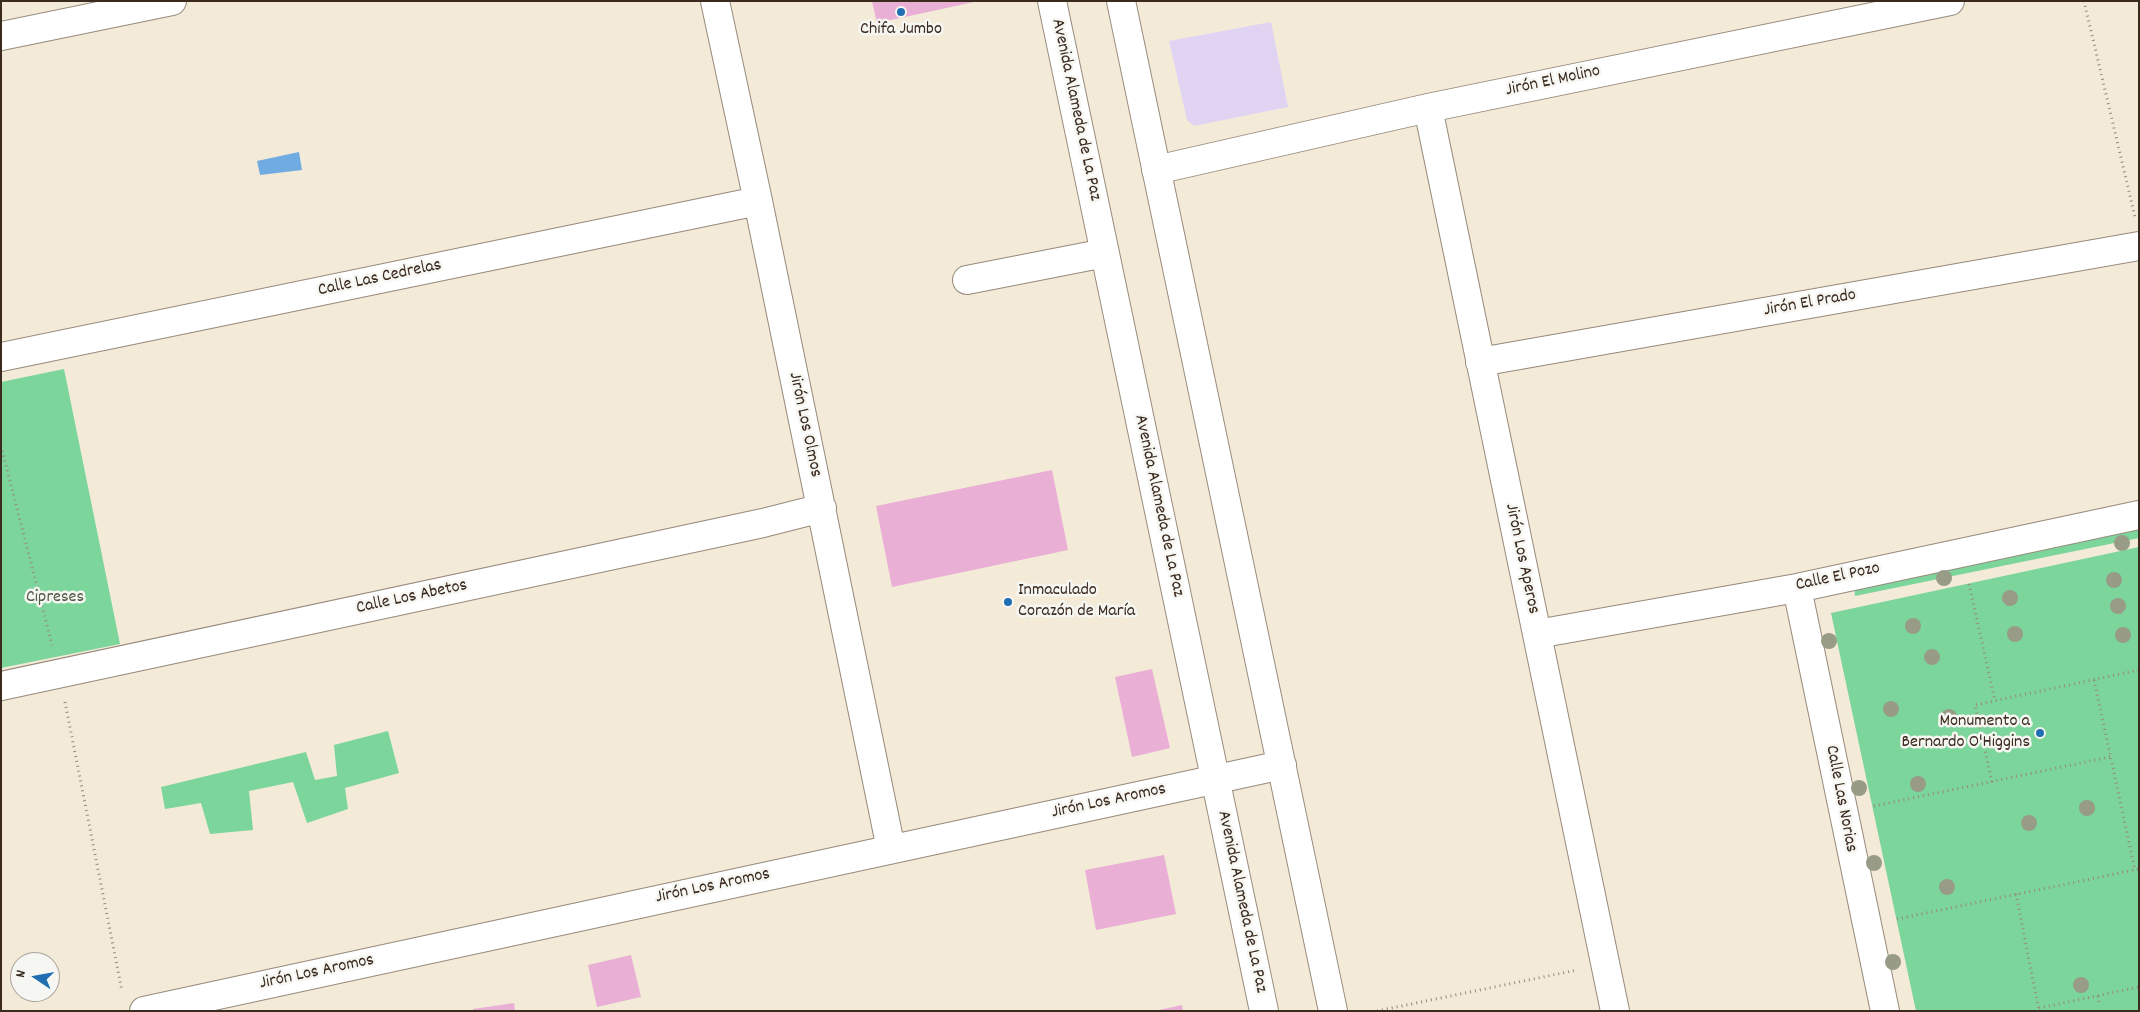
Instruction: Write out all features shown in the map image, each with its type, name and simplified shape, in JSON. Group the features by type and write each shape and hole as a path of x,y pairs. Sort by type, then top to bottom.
{"street":[{"path":"1,36 172,1"},
{"name":"Jirón Los Olmos","path":"715,1 822,508 891,849"},
{"name":"Avenida Alameda de La Paz","path":"1052,1 1264,1011"},
{"path":"1121,1 1333,1011"},
{"name":"Jirón El Molino","path":"1156,170 1428,108 1950,1"},
{"name":"Jirón Los Aperos","path":"1428,108 1615,1011"},
{"name":"Calle Las Cedrelas","path":"1,357 758,201"},
{"name":"Jirón El Prado","path":"1480,362 2138,234"},
{"path":"967,280 1105,253"},
{"name":"Calle Los Abetos","path":"1,686 753,525 822,508"},
{"name":"Calle El Pozo","path":"1537,634 1798,588 2139,515"},
{"name":"Calle Las Norias","path":"1798,588 1885,1011"},
{"name":"Jirón Los Aromos","path":"144,1011 244,1000 891,849 1282,765"}],"path":[{"path":"2084,1 2138,234"},
{"path":"1,446 60,674 123,992"},
{"path":"1969,584 1995,701"},
{"path":"1992,782 1975,705 2139,670"},
{"path":"1898,919 2137,870 2094,680"},
{"path":"1874,806 2110,757"},
{"path":"2016,894 2039,1009 2139,987"},
{"path":"1377,1011 1605,964"},
{"path":"2098,996 2099,1004"}],"shaded area":[{"path":"1271,22 1288,107 1194,126 1187,120 1169,41"}],"green space":[{"name":"Cipreses","path":"64,369 120,644 1,668 1,382"},
{"path":"2139,525 2139,538 1855,596 1854,584"},
{"path":"2139,547 2139,1011 1916,1011 1831,613"},
{"path":"388,731 399,773 345,788 348,809 307,823 293,782 249,791 253,830 210,834 201,803 165,809 161,787 306,752 315,780 337,776 334,745"}],"water":[{"path":"299,152 302,170 260,175 257,161"}],"building":[{"name":"Chifa Jumbo","path":"872,1 974,1 974,2 877,23"},
{"path":"1052,470 1068,550 892,587 876,506"},
{"path":"1152,669 1170,748 1132,757 1115,677"},
{"path":"1164,855 1176,914 1096,930 1085,870"},
{"path":"631,955 641,997 597,1007 588,965"},
{"path":"514,1003 515,1011 473,1011 473,1009"},
{"path":"1182,1005 1183,1011 1159,1011 1159,1010"}],"place":[{"name":"Chifa Jumbo","path":"901,12"},
{"name":"Inmaculado Corazón de María","path":"1008,602"},
{"name":"Monumento a Bernardo O'Higgins","path":"2040,733"}]}
